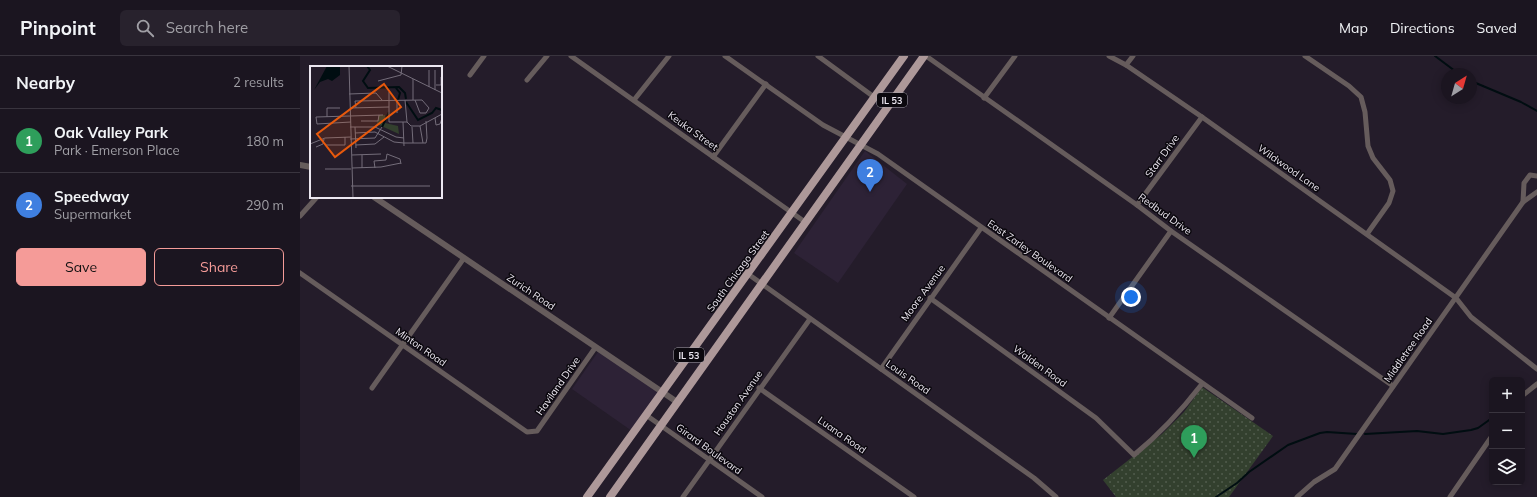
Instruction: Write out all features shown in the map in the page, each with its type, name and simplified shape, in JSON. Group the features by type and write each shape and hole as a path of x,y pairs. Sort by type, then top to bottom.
{"main road":[{"name":"South Chicago Street","path":"587,497 904,56"},
{"name":"IL 53","path":"610,497 925,56"}],"street":[{"path":"470,75 484,56"},
{"path":"527,80 547,56"},
{"name":"Keuka Street","path":"571,56 805,222"},
{"path":"634,100 669,56"},
{"name":"East Zarley Boulevard","path":"725,56 732,58 823,125 878,154 1252,418"},
{"path":"818,56 874,97"},
{"name":"Redbud Drive","path":"925,56 1137,205 1171,231 1393,386"},
{"path":"984,98 1015,56"},
{"name":"Wildwood Lane","path":"1109,56 1126,65 1202,117 1456,298 1471,317 1537,369"},
{"path":"1126,65 1133,56"},
{"path":"1304,56 1349,86 1362,97 1368,146 1373,158 1390,180 1393,191 1389,203 1367,234"},
{"path":"713,157 766,84"},
{"name":"Starr Drive","path":"1137,205 1202,117"},
{"path":"300,164 310,168"},
{"path":"1523,202 1524,183 1530,175 1537,176"},
{"name":"Middletree Road","path":"1296,497 1314,482 1335,469 1523,202 1537,192"},
{"path":"300,216 316,198"},
{"name":"Zurich Road","path":"375,198 595,348 677,402"},
{"name":"Moore Avenue","path":"881,369 981,228"},
{"path":"1109,318 1171,231"},
{"path":"372,388 464,258"},
{"name":"Minton Road","path":"300,273 527,432 533,432"},
{"name":"Louis Road","path":"748,274 1034,478 1056,497"},
{"name":"Walden Road","path":"930,298 1096,418 1134,455 1164,429 1184,408 1202,384"},
{"name":"Houston Avenue","path":"683,497 759,388 810,319"},
{"name":"Haviland Drive","path":"533,432 537,430 595,348"},
{"path":"1525,394 1537,384"},
{"name":"Luana Road","path":"759,388 914,497"},
{"name":"Girard Boulevard","path":"646,414 762,497"},
{"path":"1450,497 1489,440"}],"shaded area":[{"path":"865,151 907,184 838,283 794,253"},
{"path":"598,352 659,392 632,431 572,389"}],"green space":[{"path":"1202,387 1273,436 1229,497 1116,497 1103,480 1162,434 1184,412"}],"waterway":[{"path":"1435,56 1451,68"},
{"path":"1477,84 1521,102 1537,111"},
{"path":"1365,434 1417,431 1443,434 1478,428 1489,420"},
{"path":"1216,497 1288,445 1320,433 1357,434"}],"place":[{"name":"Speedway","path":"870,192"},
{"name":"Oak Valley Park","path":"1194,458"}]}
